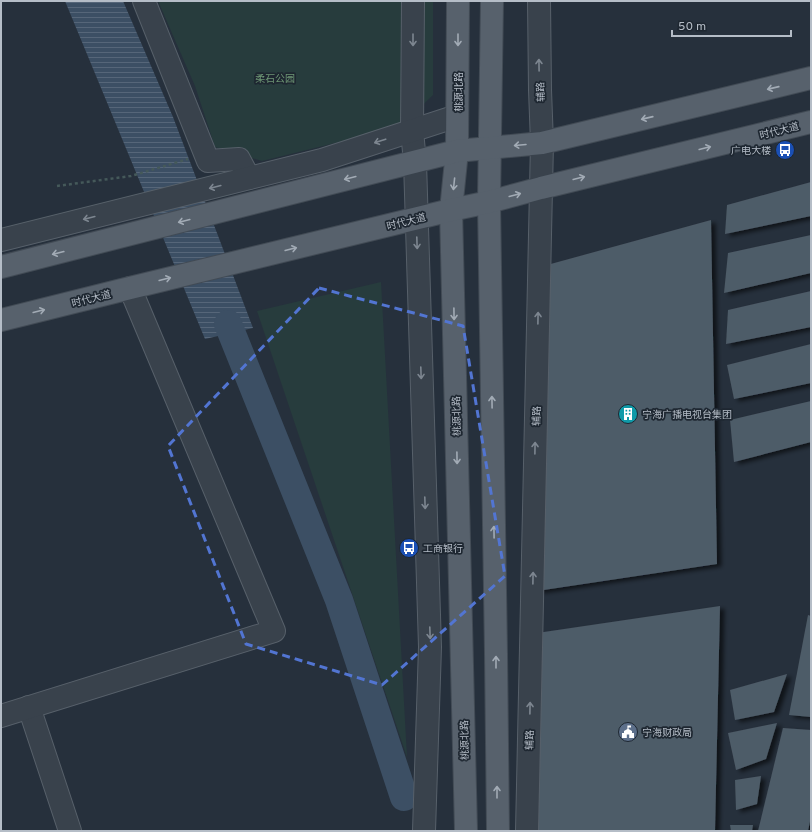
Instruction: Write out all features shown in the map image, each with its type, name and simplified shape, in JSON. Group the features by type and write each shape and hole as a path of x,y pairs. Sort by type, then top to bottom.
{"main road":[{"name":"桃源北路","path":"458,1 457,151 451,210 466,831"},
{"path":"492,1 489,202 498,831"},
{"path":"1,267 457,151 542,143 811,78"},
{"name":"时代大道","path":"1,320 416,218 489,202 811,122"}],"street":[{"path":"144,1 208,161 239,159 249,178"},
{"path":"413,1 412,131 415,162 430,648 424,831"},
{"name":"辅路","path":"527,831 542,143 539,1"},
{"path":"1,240 322,160 457,116"},
{"path":"1,716 274,631 130,288"},
{"path":"30,707 70,831"}],"path":[{"path":"57,186 131,176 205,154"}],"highlighted area":[{"path":"319,288 463,326 505,576 382,685 246,644 168,446"}],"green space":[{"name":"柔石公园","path":"158,1 433,1 433,95 400,127 262,161 215,147 195,86"},
{"path":"381,282 407,757 257,311"}],"water":[{"path":"65,1 123,1 173,117 253,328 205,339"}],"building":[{"path":"811,182 811,216 725,234 727,205"},
{"name":"宁海广播电视台集团","path":"711,220 717,564 537,591 547,265"},
{"path":"811,235 811,273 724,293 728,253"},
{"path":"811,291 811,327 726,344 728,310"},
{"path":"811,344 811,383 734,399 727,365"},
{"path":"811,401 811,442 734,462 730,420"},
{"name":"宁海财政局","path":"720,606 715,831 538,831 537,633"},
{"path":"808,615 811,616 811,717 789,715"},
{"path":"787,674 774,712 735,720 730,690"},
{"path":"777,723 766,759 736,770 728,733"},
{"path":"783,728 811,730 811,817 808,831 758,831"},
{"path":"761,776 757,804 736,810 735,780"},
{"path":"730,825 753,825 752,831 731,831"}],"waterway":[{"path":"228,324 339,600 404,797"}],"place":[{"name":"广电大楼","path":"785,150"},
{"name":"宁海广播电视台集团","path":"628,414"},
{"name":"工商银行","path":"409,548"},
{"name":"宁海财政局","path":"628,732"}]}
